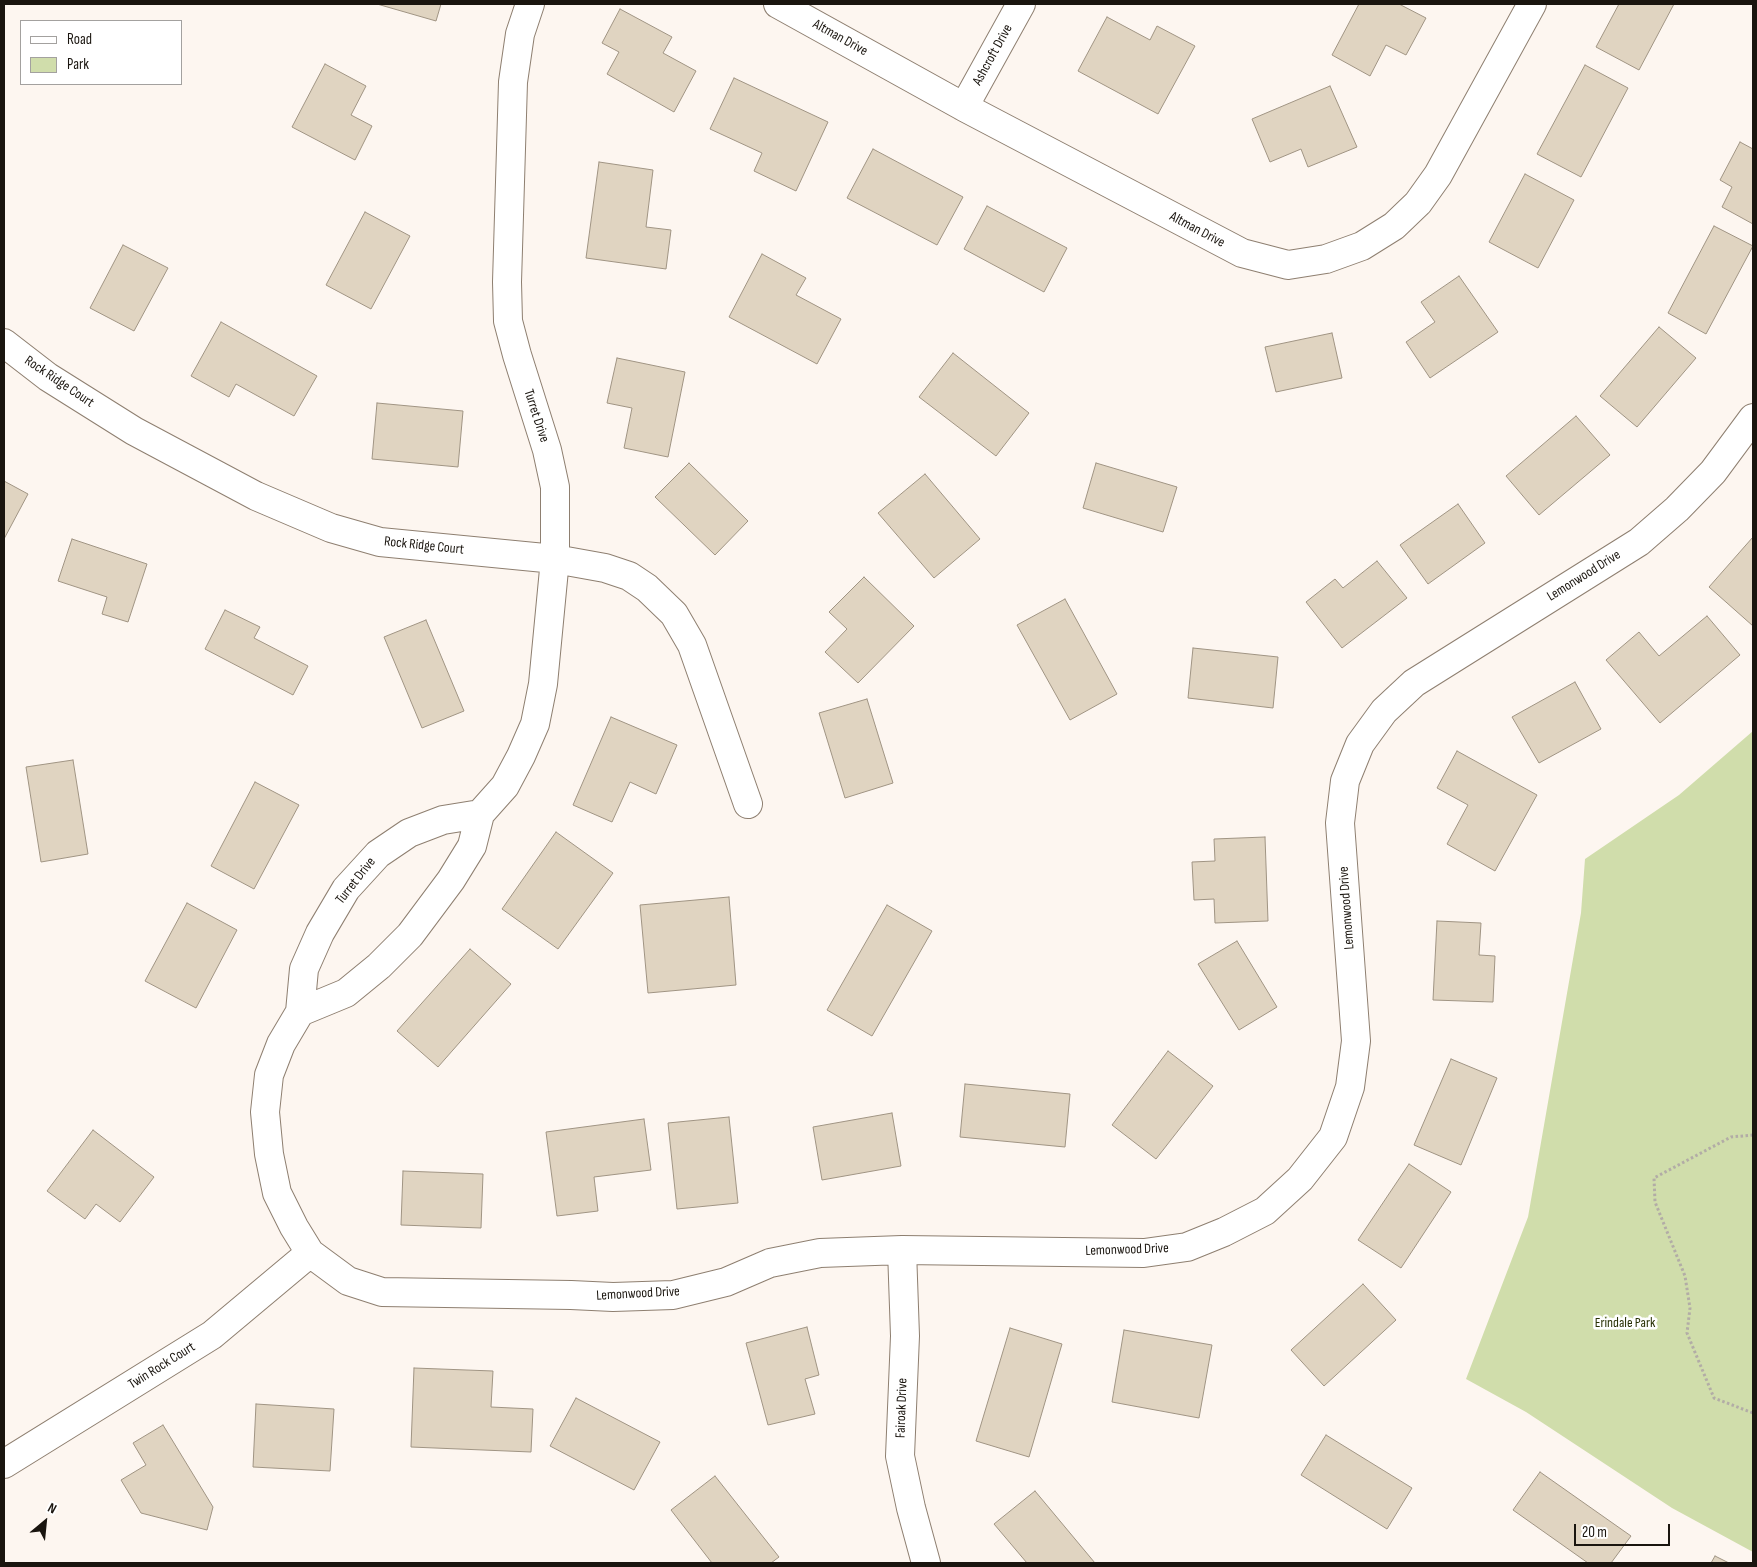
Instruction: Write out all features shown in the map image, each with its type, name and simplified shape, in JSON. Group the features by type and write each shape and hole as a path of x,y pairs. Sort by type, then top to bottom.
{"street":[{"name":"Turret Drive","path":"300,1012 346,993 379,966 410,935 452,880 472,846 480,814 505,786 535,724 543,684 555,559 555,487 547,450 508,321 507,282 513,82 520,34 530,4"},
{"name":"Altman Drive","path":"778,4 964,107 1242,254 1288,265 1326,259 1362,246 1394,226 1418,203 1438,176 1532,4"},
{"name":"Ashcroft Drive","path":"964,107 1021,4"},
{"name":"Rock Ridge Court","path":"4,343 48,377 134,430 256,496 331,528 380,542 555,559 605,568 629,576 647,588 674,614 692,645 748,804"},
{"name":"Lemonwood Drive","path":"310,1253 348,1281 382,1292 613,1297 673,1295 726,1282 770,1263 820,1253 902,1250 1144,1253 1187,1247 1224,1232 1265,1211 1300,1179 1333,1137 1350,1087 1356,1041 1340,823 1345,781 1360,744 1384,711 1414,683 1639,542 1677,510 1713,472 1753,418"},
{"name":"Turret Drive","path":"310,1253 276,1193 269,1154 265,1112 270,1075 281,1044 300,1012 304,969 320,933 346,889 378,854 410,833 426,826 443,820 480,814"},
{"name":"Fairoak Drive","path":"902,1250 905,1336 900,1456 911,1508 926,1563"},
{"name":"Twin Rock Court","path":"4,1464 212,1335 310,1253"}],"path":[{"path":"1753,1135 1731,1137 1654,1178 1655,1202 1685,1276 1690,1308 1687,1333 1714,1398 1753,1413"}],"green space":[{"name":"Erindale Park","path":"1753,731 1753,1552 1672,1508 1526,1412 1466,1379 1528,1217 1581,913 1585,859 1679,795"}],"building":[{"path":"377,4 441,4 436,21"},
{"path":"1359,4 1399,4 1426,18 1406,55 1386,45 1370,76 1332,55"},
{"path":"1619,4 1674,4 1639,70 1596,47"},
{"path":"620,9 672,37 663,53 696,71 674,112 607,74 619,52 602,43"},
{"path":"1107,17 1150,40 1157,26 1195,46 1158,114 1078,71"},
{"path":"325,64 366,86 351,115 372,126 355,160 292,127"},
{"path":"1585,65 1628,88 1581,177 1537,154"},
{"path":"734,78 828,122 796,191 754,171 762,153 710,129"},
{"path":"1330,86 1357,147 1308,167 1301,149 1270,162 1252,119"},
{"path":"1740,142 1753,149 1753,224 1722,207 1732,187 1720,180"},
{"path":"873,149 963,197 937,245 847,198"},
{"path":"599,162 653,170 646,227 671,230 666,269 586,258"},
{"path":"1525,174 1574,200 1538,268 1489,242"},
{"path":"987,206 1067,248 1044,292 964,249"},
{"path":"365,212 410,236 371,309 326,285"},
{"path":"1714,226 1753,246 1706,334 1668,313"},
{"path":"123,245 168,268 134,331 90,308"},
{"path":"762,254 806,278 796,295 841,319 817,364 729,317"},
{"path":"1459,276 1498,332 1430,378 1406,342 1435,322 1421,302"},
{"path":"221,322 317,376 294,416 236,384 229,397 191,376"},
{"path":"1659,327 1696,358 1637,427 1600,396"},
{"path":"1332,333 1342,378 1276,392 1265,347"},
{"path":"953,353 1029,413 996,456 919,397"},
{"path":"617,358 685,372 668,457 624,448 632,408 607,403"},
{"path":"377,403 463,411 458,467 372,459"},
{"path":"1576,416 1610,455 1539,515 1506,476"},
{"path":"689,463 748,521 715,555 655,497"},
{"path":"1096,463 1177,487 1163,532 1083,508"},
{"path":"925,474 980,539 934,578 878,513"},
{"path":"4,481 28,494 4,539"},
{"path":"1458,504 1485,543 1428,584 1400,545"},
{"path":"1753,537 1753,626 1709,587"},
{"path":"72,539 147,564 128,622 102,614 107,597 58,581"},
{"path":"1377,561 1407,598 1342,648 1306,602 1335,579 1343,588"},
{"path":"864,577 914,626 858,683 825,652 847,629 829,612"},
{"path":"1065,599 1117,694 1070,720 1017,625"},
{"path":"225,610 260,627 254,638 308,666 293,695 205,649"},
{"path":"1707,616 1740,655 1660,723 1606,660 1639,632 1659,656"},
{"path":"426,620 464,711 422,728 384,637"},
{"path":"1193,648 1278,657 1273,708 1188,698"},
{"path":"1575,682 1601,729 1539,763 1512,717"},
{"path":"867,699 893,783 845,798 819,713"},
{"path":"611,717 677,745 656,794 630,782 612,822 573,805"},
{"path":"1457,751 1537,795 1495,871 1447,844 1468,805 1437,788"},
{"path":"73,760 88,854 41,862 26,767"},
{"path":"255,782 299,805 254,889 211,866"},
{"path":"556,832 613,873 558,949 502,909"},
{"path":"1265,837 1268,921 1215,923 1214,899 1194,900 1192,862 1215,861 1214,839"},
{"path":"729,897 736,985 648,993 640,905"},
{"path":"187,903 237,930 196,1008 145,981"},
{"path":"887,905 932,931 872,1036 827,1010"},
{"path":"1437,921 1481,923 1479,955 1495,956 1493,1002 1433,1000"},
{"path":"1237,941 1277,1007 1239,1030 1198,964"},
{"path":"470,949 511,984 438,1067 397,1031"},
{"path":"1168,1051 1213,1086 1156,1159 1112,1125"},
{"path":"1451,1059 1497,1078 1461,1165 1414,1145"},
{"path":"965,1084 1070,1094 1065,1147 960,1137"},
{"path":"892,1113 901,1166 822,1180 813,1127"},
{"path":"729,1117 738,1203 677,1209 668,1123"},
{"path":"644,1119 651,1170 594,1177 598,1211 557,1216 546,1132"},
{"path":"93,1130 154,1177 120,1222 96,1204 85,1219 47,1191"},
{"path":"1409,1164 1451,1192 1401,1268 1358,1240"},
{"path":"403,1171 483,1174 481,1228 401,1225"},
{"path":"1363,1284 1396,1320 1324,1386 1291,1350"},
{"path":"807,1327 819,1375 805,1379 815,1414 768,1425 746,1343"},
{"path":"1010,1328 1062,1344 1029,1457 976,1441"},
{"path":"1124,1330 1212,1345 1199,1418 1112,1402"},
{"path":"414,1368 493,1371 491,1407 533,1409 531,1452 411,1447"},
{"path":"576,1398 660,1442 634,1490 550,1446"},
{"path":"256,1404 334,1409 330,1471 253,1467"},
{"path":"163,1425 213,1507 207,1530 141,1513 121,1480 146,1465 133,1443"},
{"path":"1326,1435 1412,1488 1387,1529 1301,1475"},
{"path":"1540,1472 1631,1536 1611,1563 1588,1563 1513,1510"},
{"path":"715,1476 779,1557 771,1563 712,1563 671,1510"},
{"path":"1035,1491 1095,1563 1027,1563 994,1524"},
{"path":"1715,1556 1729,1563 1711,1563"}]}
